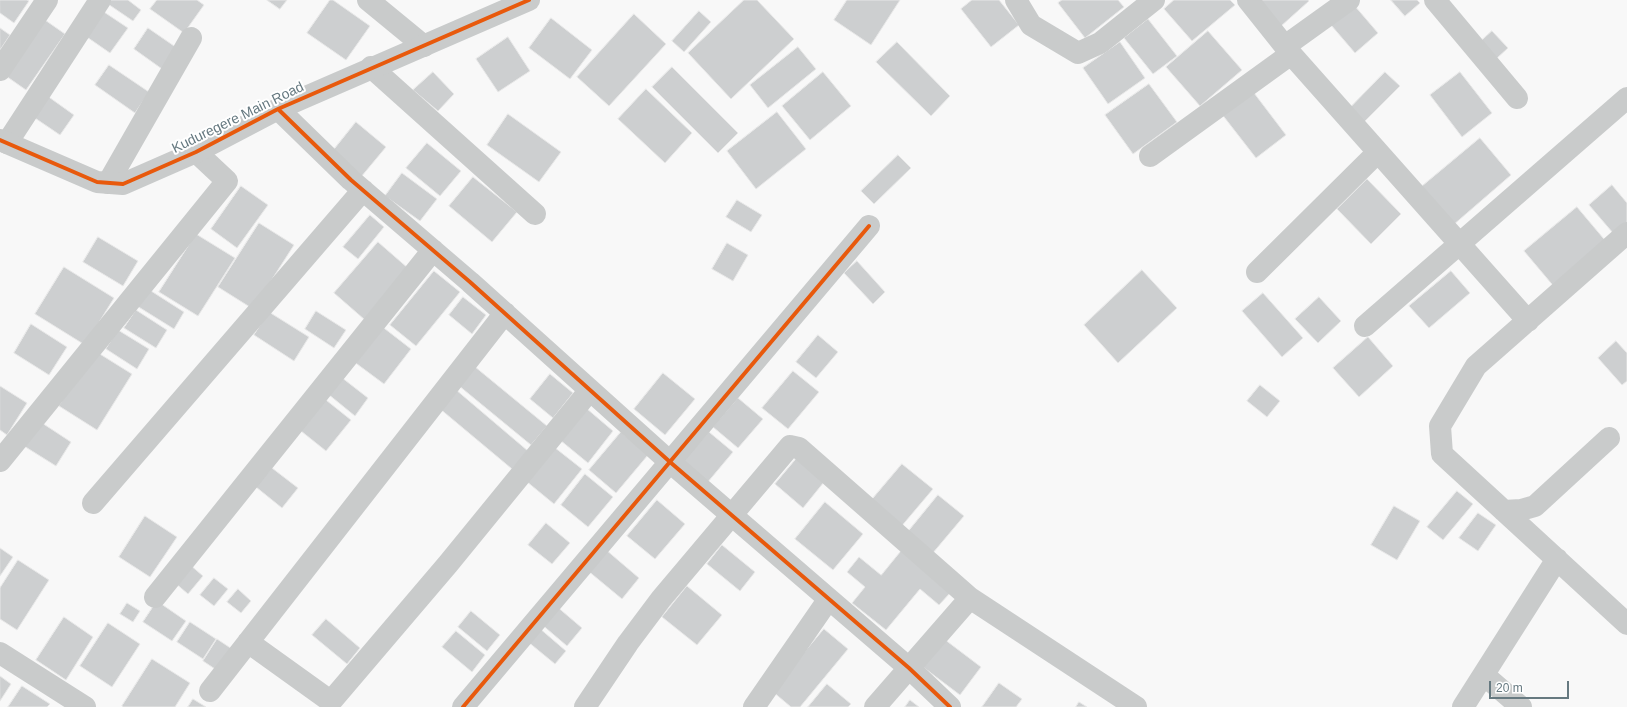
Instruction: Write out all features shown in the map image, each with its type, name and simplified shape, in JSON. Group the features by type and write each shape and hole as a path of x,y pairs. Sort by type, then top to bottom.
{"street":[{"path":"0,70 47,0"},
{"path":"4,142 100,0"},
{"path":"368,0 424,46"},
{"path":"1016,0 1031,25 1078,53 1100,43 1154,0"},
{"path":"1248,0 1288,50 1528,321"},
{"path":"1150,156 1288,50 1349,0"},
{"path":"1435,0 1517,98"},
{"name":"Kuduregere Main Road","path":"4,142 97,182 123,184 196,152 278,109 524,1"},
{"path":"108,183 191,38"},
{"path":"371,67 535,214"},
{"path":"1365,326 1627,98"},
{"path":"278,109 363,190 505,313 670,462 828,600 909,668 950,707"},
{"path":"0,461 227,181 196,152"},
{"path":"1258,272 1378,152"},
{"path":"93,503 363,190"},
{"path":"463,707 869,226"},
{"path":"1627,233 1476,366 1440,426 1442,454 1627,624"},
{"path":"155,597 433,250"},
{"path":"210,691 505,313"},
{"path":"248,642 326,698 333,699 448,564 590,390"},
{"path":"1504,511 1521,510 1535,506 1609,438"},
{"path":"585,707 628,643 657,605 790,446 799,448 970,598 1136,707"},
{"path":"1463,707 1557,559"},
{"path":"875,707 970,598"},
{"path":"754,707 828,600"},
{"path":"0,653 84,707"},
{"path":"1484,675 1521,707"}],"building":[{"path":"0,0 29,1 14,23 0,13"},
{"path":"107,0 128,0 141,10 133,21 105,2"},
{"path":"157,0 197,0 204,5 184,33 150,9"},
{"path":"267,0 287,0 280,9"},
{"path":"330,0 333,0 370,26 346,60 307,33"},
{"path":"744,0 757,0 794,39 731,99 688,53"},
{"path":"847,0 900,0 871,45 834,20"},
{"path":"972,0 999,0 1019,25 991,47 961,9"},
{"path":"1062,0 1118,0 1124,7 1085,38 1058,3"},
{"path":"1174,0 1230,0 1235,5 1192,41 1164,9"},
{"path":"1256,0 1308,0 1309,1 1280,27"},
{"path":"1391,0 1417,0 1420,3 1405,16"},
{"path":"1354,5 1378,33 1355,53 1331,25"},
{"path":"101,10 128,28 110,53 84,35"},
{"path":"699,11 711,22 684,52 672,41"},
{"path":"634,14 666,44 609,106 577,77"},
{"path":"551,18 592,50 570,79 529,48"},
{"path":"1148,19 1177,56 1153,74 1124,38"},
{"path":"45,20 65,34 26,90 6,76"},
{"path":"0,28 10,35 0,50"},
{"path":"148,28 177,48 162,69 134,49"},
{"path":"1208,31 1242,70 1200,106 1166,67"},
{"path":"1492,31 1508,48 1496,59 1480,42"},
{"path":"508,37 530,71 498,92 476,59"},
{"path":"897,42 950,96 931,116 876,62"},
{"path":"1120,42 1145,78 1108,104 1083,68"},
{"path":"798,47 816,69 768,108 750,85"},
{"path":"109,65 149,92 135,113 95,85"},
{"path":"672,67 738,133 718,153 652,87"},
{"path":"433,72 454,94 438,111 413,90"},
{"path":"823,72 851,106 810,140 782,106"},
{"path":"1385,72 1400,86 1361,125 1347,111"},
{"path":"1460,72 1492,113 1462,137 1430,95"},
{"path":"1149,84 1177,122 1133,154 1105,115"},
{"path":"646,89 692,133 665,163 618,119"},
{"path":"1251,89 1286,135 1256,158 1221,113"},
{"path":"46,95 74,115 60,135 32,116"},
{"path":"777,112 806,149 756,189 727,151"},
{"path":"508,114 561,152 539,182 487,145"},
{"path":"356,122 386,147 361,177 332,152"},
{"path":"1480,138 1511,175 1452,226 1420,188"},
{"path":"427,143 461,171 440,196 406,168"},
{"path":"898,155 911,168 874,204 861,191"},
{"path":"402,173 437,199 420,221 385,196"},
{"path":"473,177 517,212 492,242 449,206"},
{"path":"1367,179 1401,214 1371,244 1337,209"},
{"path":"1612,185 1627,203 1627,233 1619,240 1589,205"},
{"path":"241,186 268,205 237,248 211,229"},
{"path":"737,200 762,215 751,232 726,217"},
{"path":"1577,207 1609,245 1556,289 1524,251"},
{"path":"370,215 384,227 358,259 343,247"},
{"path":"259,223 294,245 253,309 218,287"},
{"path":"196,234 235,258 198,316 159,292"},
{"path":"98,237 138,261 123,286 83,262"},
{"path":"378,242 409,269 365,320 334,293"},
{"path":"727,243 748,255 733,281 712,269"},
{"path":"857,261 885,292 873,304 844,273"},
{"path":"64,267 114,298 85,345 35,314"},
{"path":"1142,270 1177,308 1118,363 1084,325"},
{"path":"434,271 460,292 416,346 390,325"},
{"path":"1451,271 1470,293 1429,328 1409,306"},
{"path":"148,289 184,312 174,329 137,306"},
{"path":"1263,293 1303,338 1282,357 1242,311"},
{"path":"463,297 486,315 472,334 449,315"},
{"path":"1319,297 1341,321 1318,343 1295,319"},
{"path":"136,310 167,330 156,348 124,328"},
{"path":"316,311 346,330 334,348 305,329"},
{"path":"269,312 309,337 294,361 254,335"},
{"path":"31,324 67,347 49,375 14,353"},
{"path":"380,325 411,349 384,384 353,361"},
{"path":"118,330 149,349 137,369 106,349"},
{"path":"818,335 838,352 816,378 796,362"},
{"path":"1368,337 1393,366 1359,397 1333,368"},
{"path":"1616,341 1627,353 1627,381 1622,385 1598,358"},
{"path":"95,351 132,374 97,430 59,406"},
{"path":"474,366 547,426 531,445 458,385"},
{"path":"793,371 819,392 788,429 762,408"},
{"path":"663,373 695,399 665,435 634,409"},
{"path":"550,374 573,393 553,418 530,399"},
{"path":"341,377 368,398 355,416 328,394"},
{"path":"1260,385 1280,401 1267,417 1247,401"},
{"path":"0,386 27,403 7,435 0,430"},
{"path":"455,389 528,451 512,469 439,408"},
{"path":"738,398 763,419 738,448 713,427"},
{"path":"326,400 351,420 326,451 301,431"},
{"path":"586,408 613,431 588,463 560,440"},
{"path":"39,421 71,442 56,466 24,446"},
{"path":"621,432 648,455 616,493 589,470"},
{"path":"709,432 733,452 707,483 682,463"},
{"path":"554,447 582,469 554,504 526,481"},
{"path":"796,459 824,482 803,508 775,484"},
{"path":"902,464 933,489 900,528 869,503"},
{"path":"272,468 298,488 282,508 256,487"},
{"path":"585,474 613,497 588,527 561,505"},
{"path":"1457,491 1473,504 1443,540 1427,527"},
{"path":"938,495 964,516 932,554 907,533"},
{"path":"657,500 685,524 655,559 627,536"},
{"path":"825,502 863,534 833,570 795,539"},
{"path":"1394,506 1420,521 1397,560 1371,545"},
{"path":"1478,513 1496,525 1478,551 1459,538"},
{"path":"145,516 177,537 150,577 119,557"},
{"path":"546,523 570,543 552,564 528,545"},
{"path":"722,545 755,572 740,591 707,564"},
{"path":"0,548 13,557 0,576"},
{"path":"605,549 639,578 622,599 587,570"},
{"path":"902,550 951,592 939,605 920,589 886,630 852,603 865,587 847,572 859,557 881,575"},
{"path":"18,560 49,580 17,630 0,619 0,588"},
{"path":"189,564 203,576 188,594 174,582"},
{"path":"214,578 228,589 214,606 200,595"},
{"path":"687,586 722,615 697,645 662,617"},
{"path":"238,589 251,601 241,613 227,602"},
{"path":"157,601 186,621 172,641 143,622"},
{"path":"127,603 140,611 133,622 120,614"},
{"path":"555,605 582,628 567,646 540,623"},
{"path":"471,611 500,635 487,651 458,627"},
{"path":"64,617 93,637 66,680 36,660"},
{"path":"326,619 360,648 347,664 312,635"},
{"path":"190,622 216,639 203,659 177,642"},
{"path":"108,623 140,644 112,687 80,666"},
{"path":"538,627 566,651 555,664 527,641"},
{"path":"824,629 848,649 800,707 791,707 772,691"},
{"path":"456,631 485,655 472,672 442,647"},
{"path":"217,639 235,651 221,673 203,661"},
{"path":"944,639 981,667 960,695 923,667"},
{"path":"152,659 190,683 175,707 123,707 122,706"},
{"path":"0,676 11,684 0,701"},
{"path":"999,683 1022,699 1016,707 982,707"},
{"path":"827,684 851,704 848,707 808,707"},
{"path":"22,686 50,704 47,707 8,707"},
{"path":"193,699 206,707 188,707"},
{"path":"910,700 919,707 905,707"},
{"path":"1079,702 1087,707 1076,707"}],"cycle path":[{"path":"0,140 97,182 123,184 196,152 278,109 529,0"},
{"path":"278,109 351,180 470,282 670,462 909,668 950,707"},
{"path":"463,707 869,226"}]}
